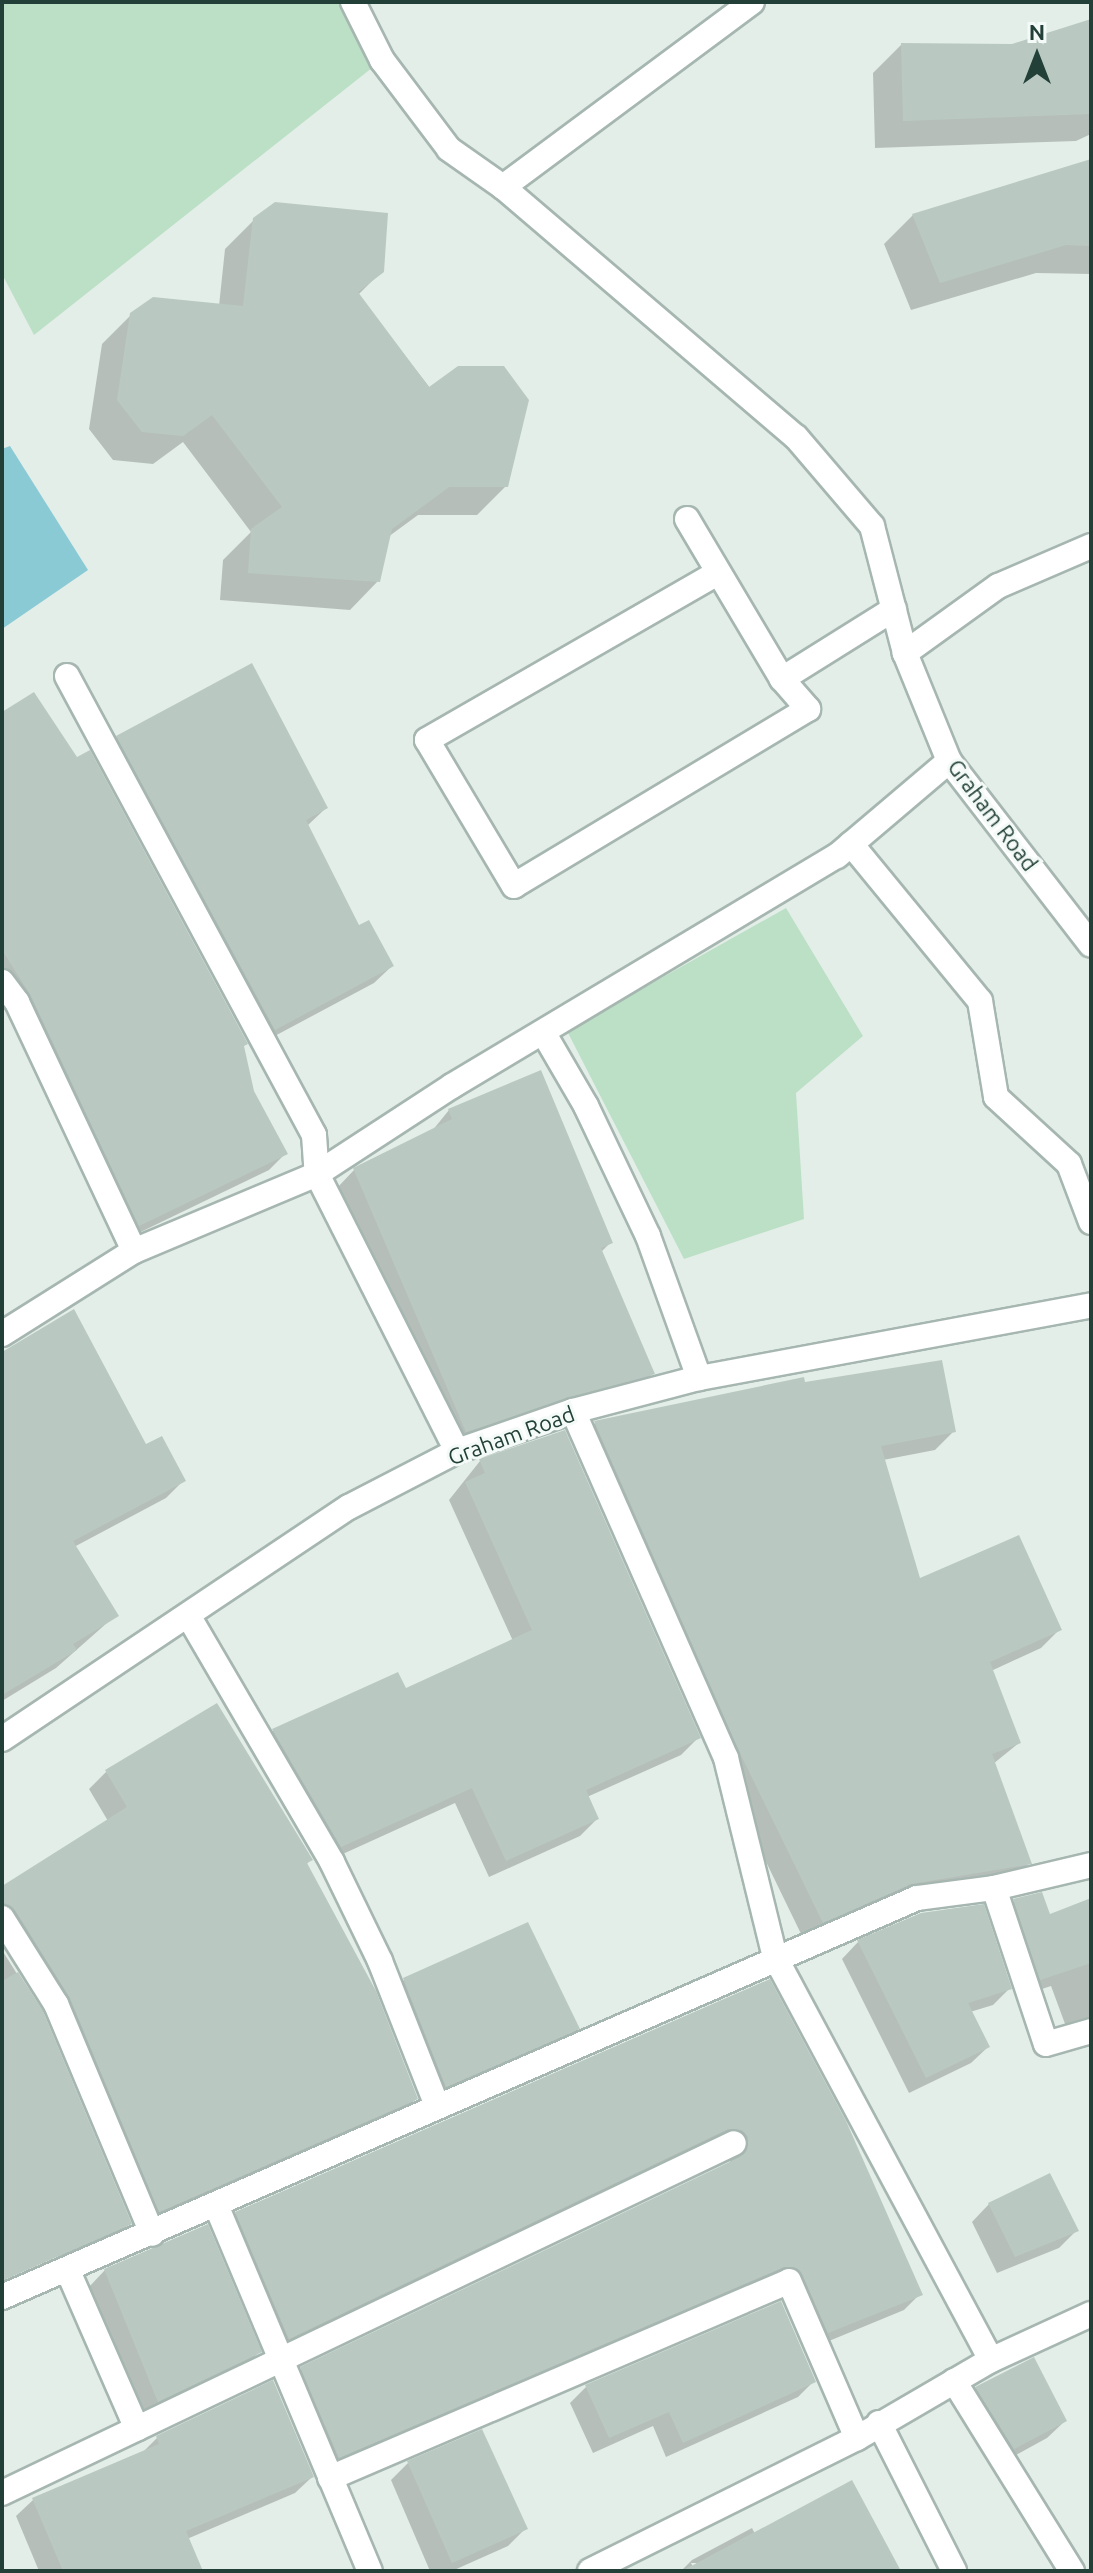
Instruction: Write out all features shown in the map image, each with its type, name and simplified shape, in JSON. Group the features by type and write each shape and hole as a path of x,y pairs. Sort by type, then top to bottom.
{"street":[{"name":"Graham Road","path":"353,2 382,60 449,149 503,187 796,437 872,526 905,653 949,761 1091,945"},
{"path":"503,187 752,2"},
{"path":"687,519 716,574 782,679 808,709 514,886 427,740 716,574"},
{"path":"905,653 998,586 1091,546"},
{"path":"782,679 894,609"},
{"path":"67,676 314,1135 317,1174 457,1451"},
{"path":"2,1334 134,1251 317,1174 851,844 949,761"},
{"path":"851,844 980,1001 996,1097 1069,1164 1091,1222"},
{"path":"7,998 134,1251"},
{"path":"543,1032 586,1106 648,1236 699,1378"},
{"name":"Graham Road","path":"4,1734 189,1617 349,1507 457,1451 573,1411 699,1378 1091,1305"},
{"path":"573,1411 726,1758 775,1957 991,2360"},
{"path":"189,1617 332,1862 380,1961 436,2103"},
{"path":"2,2297 152,2234 436,2103 917,1898 994,1888 1091,1865"},
{"path":"994,1888 1046,2044 1091,2031"},
{"path":"2,1918 56,2004 152,2234"},
{"path":"2,2493 734,2143"},
{"path":"216,2205 370,2571"},
{"path":"68,2271 137,2429"},
{"path":"330,2478 789,2281 857,2438"},
{"path":"590,2571 857,2438 991,2360 1091,2314"},
{"path":"954,2381 1072,2571"},
{"path":"879,2423 954,2571"}],"green space":[{"path":"2,2 355,2 382,60 34,335 2,274"},
{"path":"786,908 863,1036 796,1093 804,1219 684,1259 567,1031"}],"water":[{"path":"10,446 88,570 2,629 2,449"}],"building":[{"path":"1091,19 1091,114 903,121 901,43 1012,44"},
{"path":"1091,159 1091,246 1066,245 940,283 912,214"},
{"path":"275,202 388,213 384,272 358,292 429,387 458,366 504,366 529,400 508,487 449,487 392,529 380,582 248,573 251,529 282,507 212,415 183,436 142,432 117,400 130,313 153,297 243,306 253,218"},
{"path":"252,663 328,808 306,820 359,925 369,920 394,966 275,1030 116,736"},
{"path":"34,692 77,757 90,750 248,1044 244,1046 254,1091 288,1154 139,1226 31,996 2,950 2,712"},
{"path":"541,1070 613,1243 601,1248 655,1374 466,1432 353,1168 452,1119 448,1109"},
{"path":"74,1309 146,1444 162,1436 186,1481 73,1541 119,1616 73,1644 77,1650 2,1695 2,1352"},
{"path":"942,1360 956,1432 881,1446 920,1578 1019,1535 1062,1630 990,1662 1021,1743 992,1754 1032,1864 911,1884 823,1923 740,1753 594,1421 804,1377 805,1382"},
{"path":"565,1430 701,1738 586,1790 599,1819 506,1861 472,1788 341,1847 272,1729 398,1672 406,1688 532,1630 465,1482 485,1473 479,1459"},
{"path":"217,1703 313,1860 307,1863 376,1991 418,2099 159,2212 70,1998 15,1910 2,1903 2,1886 127,1807 105,1770"},
{"path":"1042,1892 1050,1914 1091,1898 1091,1963 1040,1980 1013,1899"},
{"path":"984,1904 1012,1989 968,2003 990,2047 926,2078 857,1940 921,1913"},
{"path":"528,1922 580,2029 446,2087 403,1978"},
{"path":"18,1972 43,2011 132,2224 2,2281 2,1981"},
{"path":"770,1979 846,2121 923,2295 828,2333 802,2274 784,2267 339,2458 300,2367 740,2157 748,2137 742,2130 728,2129 289,2339 235,2212"},
{"path":"1050,2173 1079,2231 1015,2257 988,2203"},
{"path":"208,2224 262,2352 158,2402 104,2269"},
{"path":"781,2301 816,2382 683,2443 669,2412 609,2438 585,2385"},
{"path":"1034,2357 1067,2421 1014,2449 975,2387"},
{"path":"273,2380 314,2477 186,2531 203,2571 63,2571 32,2498 159,2444 156,2436"},
{"path":"482,2429 528,2529 452,2563 407,2461"},
{"path":"852,2480 901,2571 682,2571"}]}
